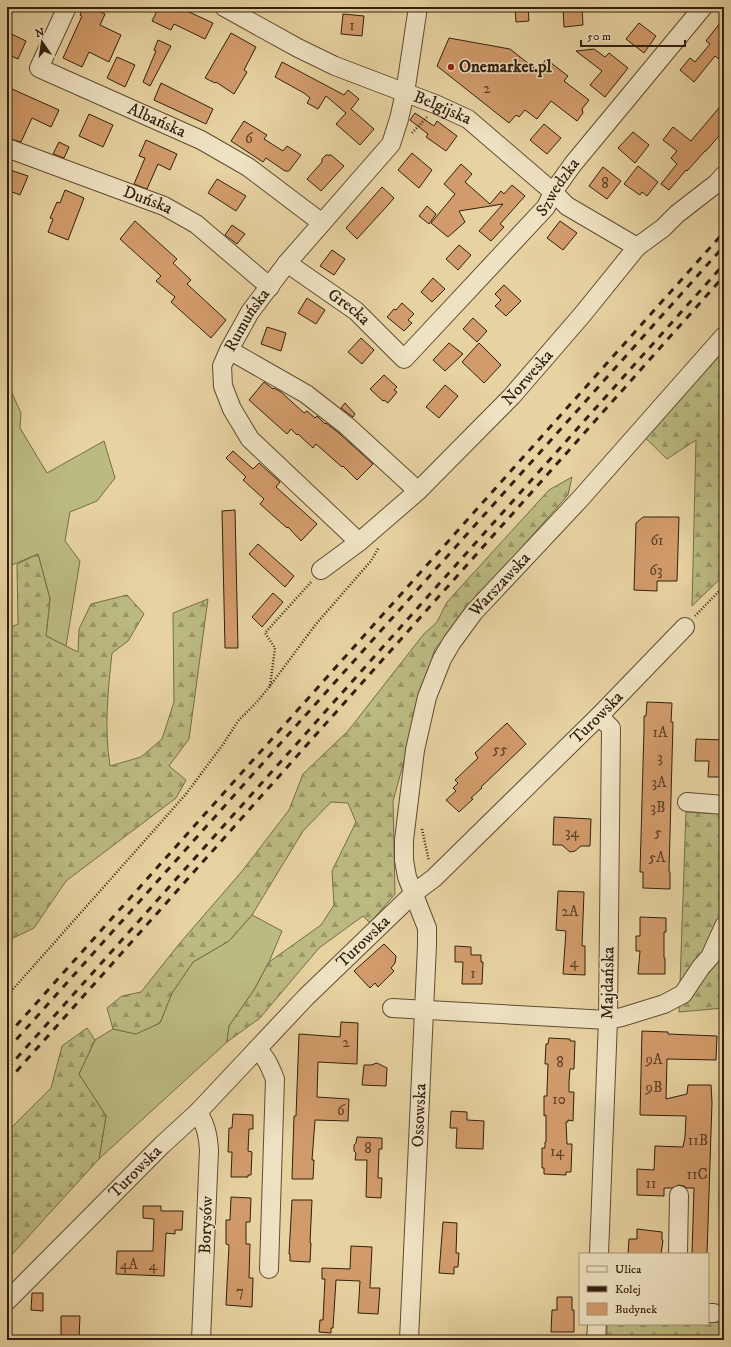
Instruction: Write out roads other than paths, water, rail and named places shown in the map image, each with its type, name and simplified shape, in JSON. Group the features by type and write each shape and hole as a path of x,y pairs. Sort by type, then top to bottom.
{"street":[{"name":"Albańska","path":"67,7 39,68 201,140 248,166 322,223"},
{"name":"Belgijska","path":"224,7 298,48 335,66 435,104 468,120 553,192 567,206 638,247"},
{"name":"Rumuńska","path":"359,542 250,439 232,409 224,386 222,366 250,312 287,263 391,144 405,93 418,7"},
{"name":"Szwedzka","path":"404,359 546,207 553,192 573,164 703,7"},
{"name":"Duńska","path":"7,148 164,206 196,224 270,287"},
{"name":"Norweska","path":"321,570 359,542 418,490 512,396 638,247 717,183 724,175"},
{"name":"Grecka","path":"287,263 356,311 404,359"},
{"name":"Warszawska","path":"414,893 407,877 404,860 404,840 409,796 415,750 427,697 442,659 452,642 474,612 581,498 724,336"},
{"path":"229,350 306,394 347,426 418,490"},
{"name":"Turowska","path":"7,1301 162,1145 198,1112 306,997 414,893 434,878 599,716 685,627"},
{"name":"Majdańska","path":"599,716 611,728 608,1020 599,1253"},
{"path":"687,802 724,804"},
{"name":"Ossowska","path":"408,1340 427,945 427,928 414,893"},
{"path":"392,1008 608,1020 622,1017 664,1004 683,994 701,967 710,957 724,926"},
{"path":"257,1049 268,1061 275,1079 269,1269"},
{"name":"Borysów","path":"198,1112 204,1122 208,1134 209,1150 202,1340"},
{"path":"678,1253 679,1195"},
{"path":"596,1340 597,1325"}],"railway":[{"path":"7,1036 724,232"},
{"path":"7,1050 724,246"},
{"path":"7,1069 724,264"},
{"path":"7,1082 724,276"}],"place":[{"name":"Onemarket.pl","path":"451,67"}]}
